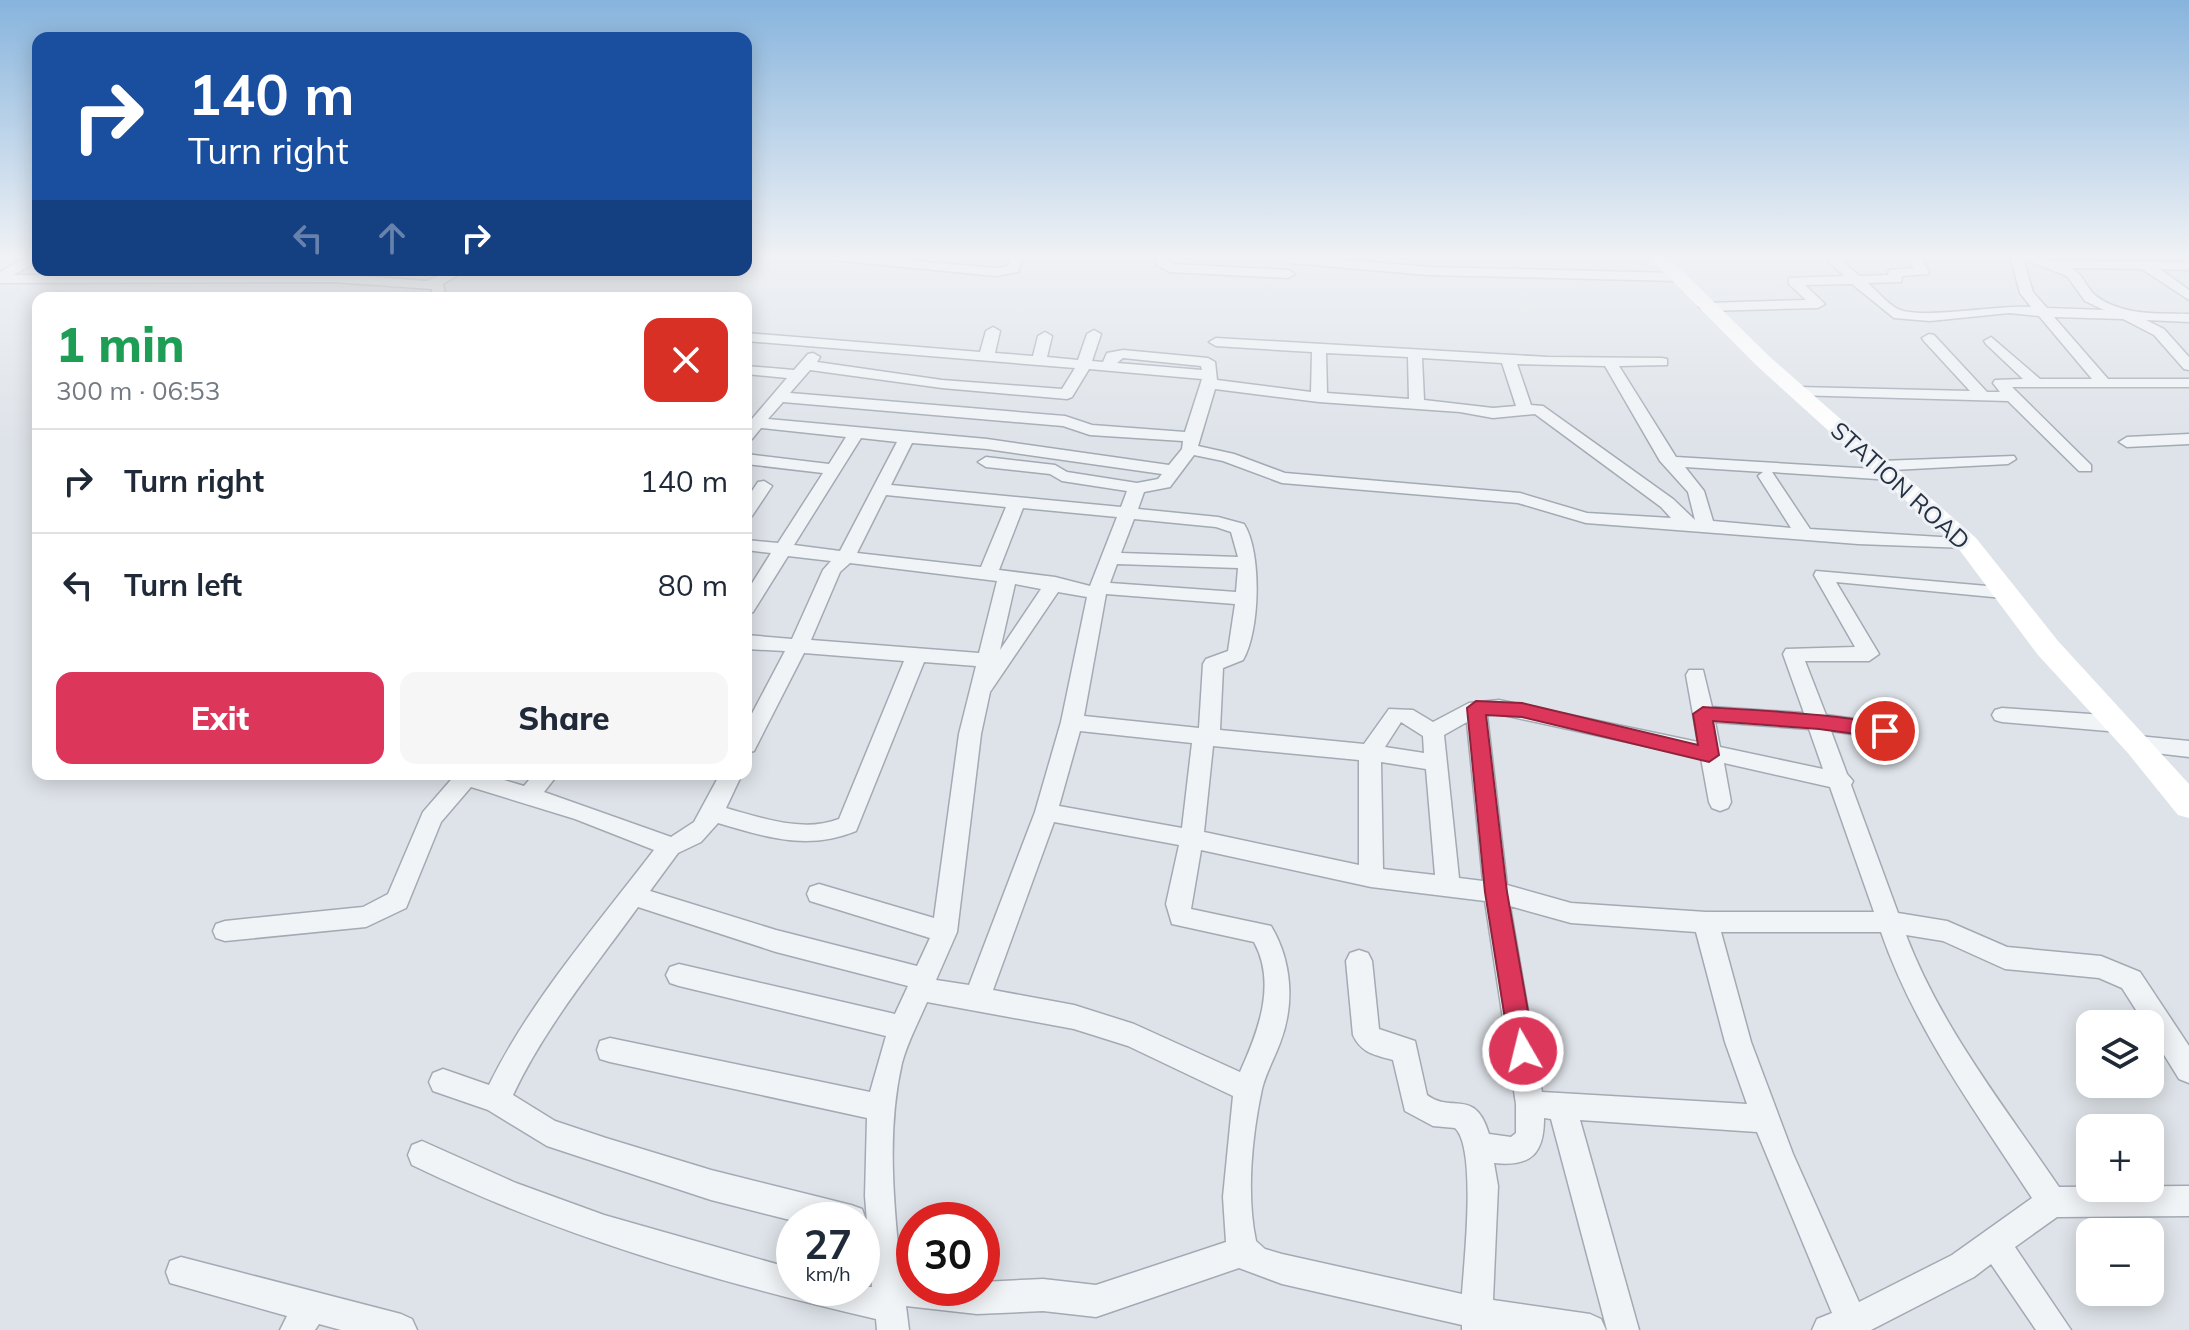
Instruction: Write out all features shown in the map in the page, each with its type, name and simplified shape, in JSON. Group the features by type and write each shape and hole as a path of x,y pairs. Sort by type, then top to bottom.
{"main road":[{"name":"STATION ROAD","path":"1717,317 1967,543 2048,648 2138,744 2189,806"}],"street":[{"path":"2047,317 2104,383"},
{"path":"2127,317 2159,332 2189,366"},
{"path":"2131,317 2189,318"},
{"path":"986,358 993,331"},
{"path":"752,379 802,370 1060,394 1072,391 1094,334"},
{"path":"1038,363 1045,336"},
{"path":"1929,338 1982,396"},
{"path":"752,341 802,370"},
{"path":"1991,341 2036,383"},
{"path":"1216,342 1508,359 1662,362"},
{"path":"1319,348 1319,397"},
{"path":"752,351 802,370 1065,421 1081,427 1191,443 1282,478 1520,498 1586,518 1967,543"},
{"path":"1415,353 1417,404"},
{"path":"752,370 802,370 986,358 1210,380 1319,397 1493,413 1544,411 1667,503 1686,524"},
{"path":"1508,359 1525,410"},
{"path":"1609,361 1668,461 1696,491 1705,525"},
{"path":"752,429 802,370"},
{"path":"986,462 1055,470 1062,476 1137,488 1160,486 1174,471 1191,443 1210,380"},
{"path":"2085,468 2000,383 2189,383"},
{"path":"1798,392 2012,397"},
{"path":"1066,455 1081,427"},
{"path":"752,430 856,433 1066,455 1174,471"},
{"path":"752,598 856,433"},
{"path":"752,734 799,646 832,570 846,557 907,438"},
{"path":"2127,442 2189,439"},
{"path":"1668,461 1886,470 2008,459"},
{"path":"752,460 833,469"},
{"path":"1766,476 1804,534"},
{"path":"752,503 764,486"},
{"path":"977,998 1046,812 1072,722 1098,590 1137,488"},
{"path":"879,489 1228,524 1243,533 1247,563 1238,652 1213,664 1192,838 1178,904 1181,917 1262,933 1271,945 1274,1018 1248,1089 1236,1204 1238,1238 1244,1251 1257,1261 1478,1321 1590,1330"},
{"path":"874,1202 889,1063 945,932 970,734 982,692 998,576 1017,501"},
{"path":"752,546 1098,590 1244,599"},
{"path":"1108,558 1247,563"},
{"path":"2003,592 1823,575 1869,654 1793,654 1842,781 1910,979 1941,1035 2052,1202"},
{"path":"982,692 1055,583"},
{"path":"752,642 987,660"},
{"path":"712,813 797,833 838,830 848,825 916,656"},
{"path":"1696,675 1720,802"},
{"path":"1433,732 1476,708 1522,710 1709,755 1842,781"},
{"path":"1476,708 1496,892 1530,1104 1530,1140 1514,1151 1478,1147"},
{"path":"1371,877 1370,752 1396,714 1406,715 1433,732"},
{"path":"1703,714 1819,722 1885,731"},
{"path":"2002,715 2119,724"},
{"path":"1072,722 1206,738 1370,752 1434,762"},
{"path":"1433,732 1448,886"},
{"path":"2138,744 2189,749"},
{"path":"225,931 366,917 397,901 431,818 464,780"},
{"path":"480,780 670,846 689,842 704,826 728,780"},
{"path":"528,796 542,780"},
{"path":"1046,812 1192,838 1371,877 1496,892 1571,913 1706,922 1892,922 1947,931 2005,958 2101,967 2122,973 2139,991 2189,1070"},
{"path":"496,1100 502,1081 527,1040 670,846"},
{"path":"819,894 945,932"},
{"path":"632,895 922,984 1074,1017 1134,1036 1248,1089"},
{"path":"1706,922 1738,1042 1840,1326 1963,1266 2052,1202 2189,1201"},
{"path":"1359,961 1366,1035 1375,1043 1405,1050 1415,1102 1428,1110 1467,1118 1474,1126 1483,1186 1478,1321"},
{"path":"679,975 904,1028"},
{"path":"610,1050 884,1108"},
{"path":"443,1082 496,1100 547,1132 711,1185 779,1202"},
{"path":"1530,1104 1766,1119"},
{"path":"1562,1106 1623,1330"},
{"path":"422,1155 542,1210 696,1261 776,1281"},
{"path":"1994,1242 2055,1330"},
{"path":"880,1265 890,1309 977,1298 1043,1295 1096,1301 1244,1251"},
{"path":"181,1272 303,1319 401,1330"}],"route":[{"path":"1523,1051 1496,892 1476,708 1522,710 1709,755 1703,714 1819,722 1885,731"}]}
